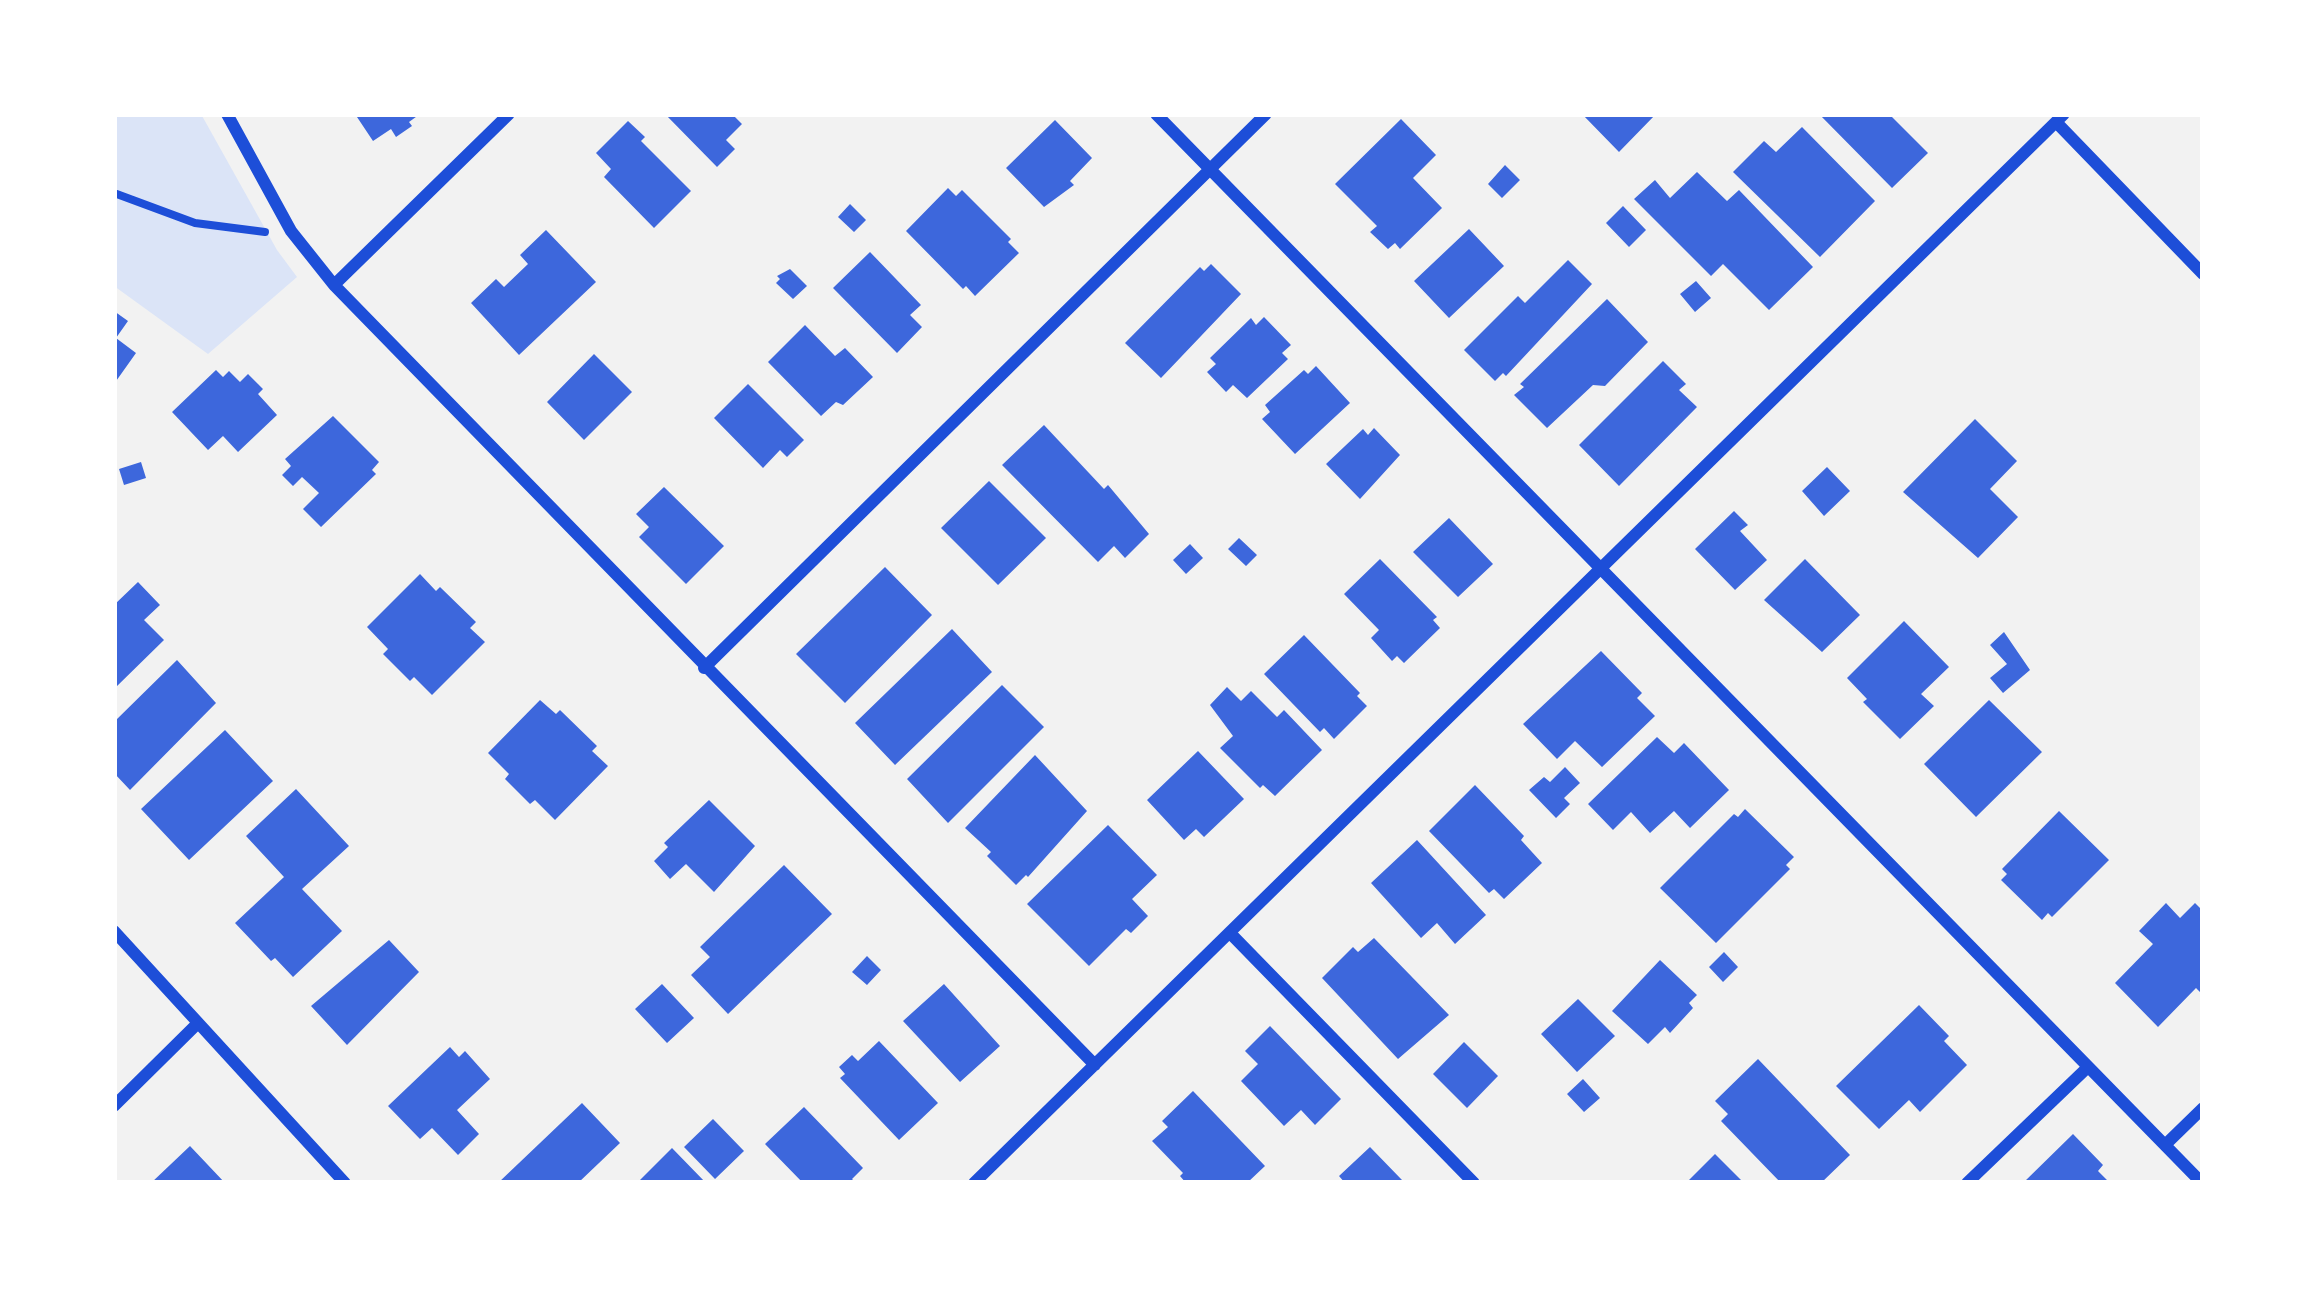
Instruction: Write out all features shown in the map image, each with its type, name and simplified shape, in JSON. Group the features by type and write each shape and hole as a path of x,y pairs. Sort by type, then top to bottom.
{"street":[{"path":"227,114 291,231 334,285 1095,1065"},
{"path":"334,285 509,114"},
{"path":"1156,114 2203,1183"},
{"path":"704,668 1266,114"},
{"path":"974,1183 2060,118 2203,274"},
{"path":"114,931 345,1183"},
{"path":"1230,933 1474,1183"},
{"path":"114,1106 198,1023"},
{"path":"1967,1183 2088,1066"},
{"path":"2165,1145 2203,1108"}],"path":[{"path":"114,193 195,223 291,231"}],"shaded area":[{"path":"114,114 201,114 297,277 208,354 114,286"}],"building":[{"path":"355,114 420,114 396,137 391,129 373,141"},
{"path":"665,114 732,114 742,124 726,140 735,149 717,167"},
{"path":"1582,114 1656,114 1619,152"},
{"path":"1819,114 1889,114 1928,153 1892,188"},
{"path":"1401,119 1436,155 1413,178 1442,208 1400,249 1395,243 1388,249 1370,232 1377,226 1335,184"},
{"path":"1055,120 1092,158 1070,181 1074,185 1044,207 1006,168"},
{"path":"628,121 645,137 641,141 691,191 654,228 604,177 611,169 596,153"},
{"path":"1802,127 1875,201 1820,257 1733,172 1764,141 1776,152"},
{"path":"1505,165 1520,180 1502,198 1488,184"},
{"path":"1697,172 1727,201 1739,190 1813,267 1769,310 1723,264 1711,276 1634,199 1655,180 1670,198"},
{"path":"948,188 956,196 962,190 1019,253 975,296 906,231"},
{"path":"850,204 866,220 854,232 838,217"},
{"path":"1623,206 1646,230 1629,247 1606,223"},
{"path":"1469,229 1504,266 1449,318 1414,281"},
{"path":"546,230 596,282 519,355 471,303 496,279 504,287 528,264 520,255"},
{"path":"870,252 921,305 910,315 922,327 897,353 833,288"},
{"path":"1568,260 1592,284 1506,376 1503,373 1495,381 1464,350 1518,296 1525,303"},
{"path":"1211,264 1241,294 1161,378 1125,343 1200,267 1204,271"},
{"path":"790,269 807,286 793,299 776,283 777,276"},
{"path":"1696,281 1711,298 1695,312 1680,294"},
{"path":"1607,299 1648,342 1605,386 1593,385 1547,428 1514,395"},
{"path":"114,311 128,321 116,338 136,353 114,384"},
{"path":"1264,317 1291,345 1282,353 1288,359 1247,398 1233,385 1226,392 1207,372 1216,364 1210,358 1251,318 1256,325"},
{"path":"805,325 835,356 845,348 873,377 843,405 836,402 821,416 768,362"},
{"path":"594,354 632,392 584,440 547,402"},
{"path":"1663,361 1686,384 1679,390 1697,407 1619,486 1579,445"},
{"path":"1316,366 1350,403 1295,454 1262,419 1270,412 1265,405 1304,370 1308,374"},
{"path":"216,370 223,377 229,371 240,382 248,374 277,415 238,452 223,436 208,450 172,412"},
{"path":"748,384 804,440 787,457 780,450 763,468 714,418"},
{"path":"333,416 379,462 372,470 376,474 321,527 303,509 319,493 302,477 293,486 282,475 291,466 285,459"},
{"path":"1975,419 2017,461 1990,489 2018,517 1978,558 1903,492"},
{"path":"1044,425 1104,489 1108,485 1149,534 1125,558 1114,546 1098,562 1002,465"},
{"path":"1374,428 1400,455 1360,499 1326,464 1363,429 1368,435"},
{"path":"141,462 146,478 124,485 119,469"},
{"path":"1827,467 1850,491 1824,516 1802,491"},
{"path":"989,481 1046,538 998,585 941,528"},
{"path":"664,487 724,546 686,584 639,537 649,527 636,514"},
{"path":"1734,511 1748,525 1740,531 1767,560 1735,590 1695,549"},
{"path":"1449,518 1493,564 1458,597 1413,552"},
{"path":"1239,538 1257,555 1246,566 1228,549"},
{"path":"1190,544 1203,558 1186,574 1173,560"},
{"path":"1380,559 1437,617 1433,620 1440,628 1404,663 1397,656 1392,661 1371,638 1379,630 1344,594"},
{"path":"1805,559 1860,615 1822,652 1764,600"},
{"path":"885,567 932,615 845,703 796,654"},
{"path":"420,574 476,622 470,628 485,642 432,695 383,654 388,649 367,627"},
{"path":"138,582 160,605 144,620 164,640 114,689 114,605"},
{"path":"1904,621 1949,667 1921,694 1934,706 1900,739 1863,702 1867,699 1847,678"},
{"path":"952,629 992,672 895,765 855,723"},
{"path":"2004,632 2030,670 2003,693 1990,678 2007,664 1990,645"},
{"path":"1304,635 1367,706 1334,739 1324,728 1320,732 1264,674"},
{"path":"1601,651 1642,693 1637,698 1655,716 1602,767 1575,741 1557,759 1523,724"},
{"path":"177,660 216,703 130,790 114,773 114,722"},
{"path":"1002,685 1044,727 948,823 907,779"},
{"path":"1227,687 1241,701 1251,691 1277,717 1284,710 1322,750 1275,796 1263,785 1260,788 1220,748 1233,736 1210,705"},
{"path":"540,700 556,714 560,710 597,746 592,751 608,766 555,820 505,779 509,774 488,753"},
{"path":"1989,700 2042,752 1976,817 1924,764"},
{"path":"225,730 273,781 189,860 141,809"},
{"path":"1657,737 1674,753 1684,743 1729,790 1690,828 1674,811 1650,833 1631,812 1613,830 1588,804"},
{"path":"1198,751 1244,799 1204,837 1196,829 1184,840 1147,800"},
{"path":"1035,755 1087,811 1016,885 965,828"},
{"path":"1565,767 1580,783 1564,798 1570,804 1556,818 1529,790 1544,777 1550,782"},
{"path":"1475,785 1524,836 1521,840 1542,863 1504,899 1494,889 1489,893 1429,831"},
{"path":"296,789 349,846 302,889 342,931 293,977 235,923 284,877 246,836"},
{"path":"709,800 755,846 714,892 686,864 670,879 654,861 668,847 664,843"},
{"path":"1745,809 1794,857 1786,865 1790,869 1716,943 1660,888 1734,814 1738,817"},
{"path":"2059,811 2109,860 2052,917 2048,913 2042,920 2001,880 2007,874 2002,869"},
{"path":"1108,825 1157,875 1132,899 1148,916 1131,933 1126,929 1089,966 1027,904"},
{"path":"1417,840 1486,915 1455,944 1437,923 1421,938 1371,883"},
{"path":"784,865 832,914 728,1014 691,975 710,957 700,947"},
{"path":"2166,903 2180,918 2195,903 2203,911 2203,995 2196,988 2158,1027 2115,983 2153,944 2139,931"},
{"path":"1374,938 1449,1015 1398,1059 1322,978 1353,947 1358,952"},
{"path":"389,940 419,972 347,1045 311,1006"},
{"path":"1724,952 1738,967 1723,982 1709,967"},
{"path":"867,956 881,970 867,985 852,972"},
{"path":"1660,960 1697,995 1689,1003 1693,1008 1670,1033 1665,1027 1648,1044 1612,1011"},
{"path":"662,984 694,1018 667,1043 635,1009"},
{"path":"944,984 1000,1046 960,1082 903,1021"},
{"path":"1578,999 1615,1036 1577,1072 1541,1034"},
{"path":"1919,1005 1949,1036 1944,1041 1967,1065 1920,1112 1909,1100 1879,1129 1836,1086"},
{"path":"1270,1026 1341,1099 1315,1125 1301,1110 1284,1126 1241,1081 1258,1064 1245,1051"},
{"path":"879,1041 938,1103 899,1140 840,1078 845,1074 839,1067 852,1055 858,1061"},
{"path":"1464,1042 1498,1076 1467,1108 1433,1074"},
{"path":"450,1047 459,1057 465,1051 490,1079 457,1110 479,1134 458,1155 432,1128 420,1139 388,1106"},
{"path":"1758,1059 1850,1155 1821,1183 1781,1183 1721,1121 1728,1114 1715,1101"},
{"path":"1583,1079 1600,1098 1584,1112 1567,1094"},
{"path":"1193,1091 1265,1166 1247,1183 1186,1183 1180,1176 1183,1173 1152,1141 1168,1127 1162,1121"},
{"path":"582,1103 620,1143 578,1183 498,1183"},
{"path":"804,1107 863,1168 852,1179 856,1183 803,1183 765,1144"},
{"path":"713,1119 744,1151 715,1179 684,1147"},
{"path":"2073,1134 2103,1165 2098,1171 2110,1183 2023,1183"},
{"path":"190,1146 225,1183 151,1183"},
{"path":"1370,1147 1402,1180 1399,1183 1345,1183 1339,1176"},
{"path":"672,1148 706,1183 637,1183"},
{"path":"1715,1154 1744,1183 1686,1183"}]}
